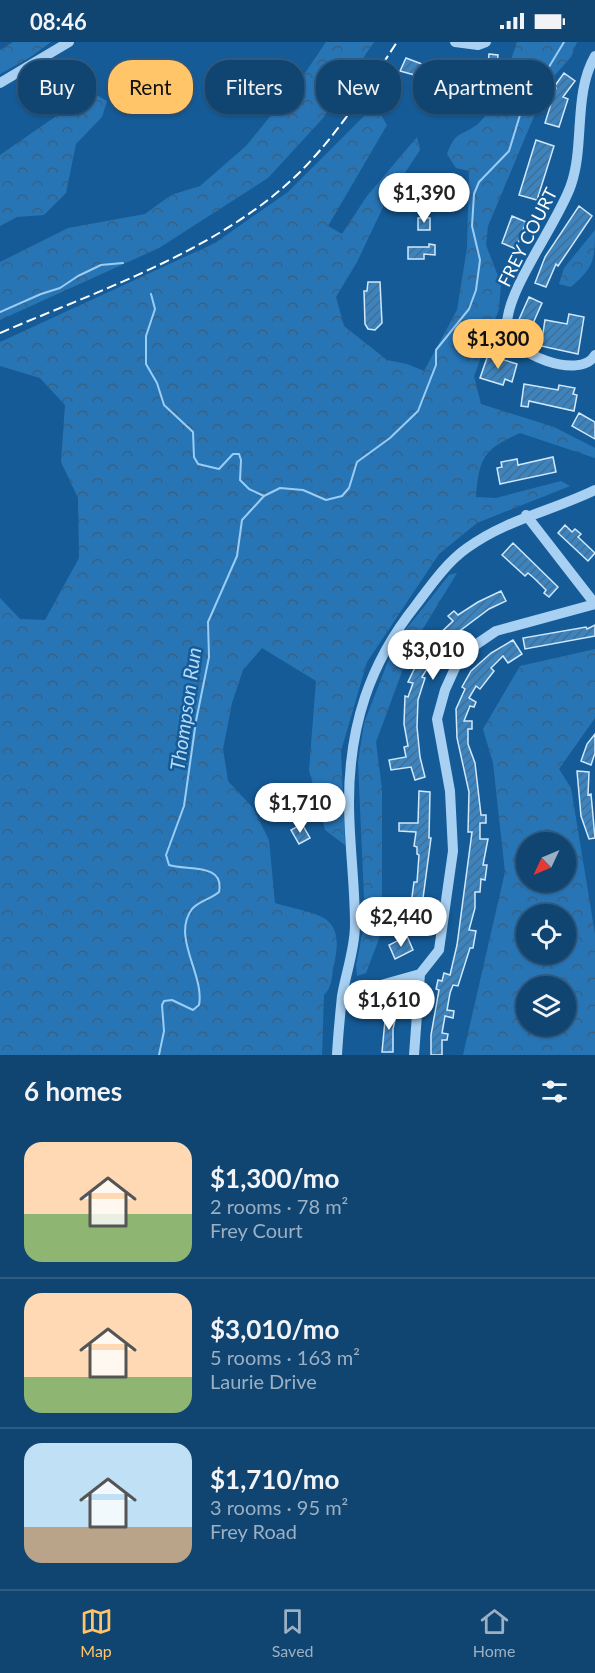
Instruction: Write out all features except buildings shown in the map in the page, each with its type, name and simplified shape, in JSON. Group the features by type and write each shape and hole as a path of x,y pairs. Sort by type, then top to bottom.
{"street":[{"path":"0,83 69,42"},
{"path":"456,42 478,45 486,42"},
{"name":"FREY COURT","path":"595,57 586,79 572,184 528,268 513,303 507,325 511,339 539,358 579,366 588,364 595,355"},
{"path":"337,1055 342,996 355,928 349,803 351,747 367,688 392,635 441,573 465,549 526,515 570,502 595,490"},
{"path":"414,1055 420,974 439,950 453,851 450,791 437,719 445,690 455,668 471,648 496,631 595,604 526,515"},
{"path":"342,996 420,974"}],"green space":[{"path":"13,42 51,42 25,60 18,60 18,64 0,74 0,50"},
{"path":"326,42 374,42 362,60 316,60 316,114 326,114 268,178 159,248 0,320 0,262 68,228 145,214 171,195 200,186 246,146 272,114 304,114 304,75"},
{"path":"517,42 577,42 571,57 554,76 554,60 510,60"},
{"path":"96,95 107,101 102,117 76,144 66,193 44,215 17,217 0,226 0,155 59,114 96,114"},
{"path":"366,114 380,114 387,125 328,226 342,234 367,196 417,137 420,150 385,203 357,262 336,297 344,326 387,360 407,364 424,371 457,310 467,248 469,171 456,168 447,154 457,137 473,128 486,114 535,114 488,226 486,245 501,284 499,309 474,376 481,404 554,427 595,448 595,458 520,433 498,444 486,456 479,472 476,497 496,498 561,481 570,486 477,523 439,554 367,662 341,751 345,845 325,830 309,770 316,681 262,648 243,670 232,703 223,749 228,781 253,808 269,840 275,903 325,919 332,925 336,934 337,947 331,981 324,995 322,1055 0,1055 0,598 20,619 45,620 79,558 78,498 61,462 65,405 40,378 0,366 0,342 215,243 288,192"},
{"path":"595,230 593,256 589,268 571,287 559,284 564,268"},
{"path":"457,573 410,650 376,742 382,789 382,931 366,973 357,976 356,965 365,920 358,762 364,723 392,651 404,632 449,575"},
{"path":"595,649 595,718 559,769 571,788 595,934 595,1055 463,1055 505,872 493,763 483,729 520,666"}],"waterway":[{"name":"Thompson Run","path":"159,1055 164,1031 162,1005 164,1001 172,1000 193,1010 199,1005 200,993 185,932 187,920 195,906 219,892 219,882 216,876 203,870 169,865 166,855 184,806 196,721 209,657 208,622 237,556 242,520 264,496 280,488 303,490 326,500 342,496 349,488 357,462 390,438 418,411 436,365 436,350 469,309 476,290 480,260 472,226 474,194 479,182 509,151 520,115 564,42"},
{"path":"0,312 60,288 101,265 123,263"},
{"path":"151,294 155,309 146,336 146,364 157,383 164,405 193,432 194,457 198,464 219,469 233,454 239,454 240,480 249,489 264,496"}],"railway":[{"path":"0,333 157,266 196,246 268,200 299,173 327,143 397,42"}]}
